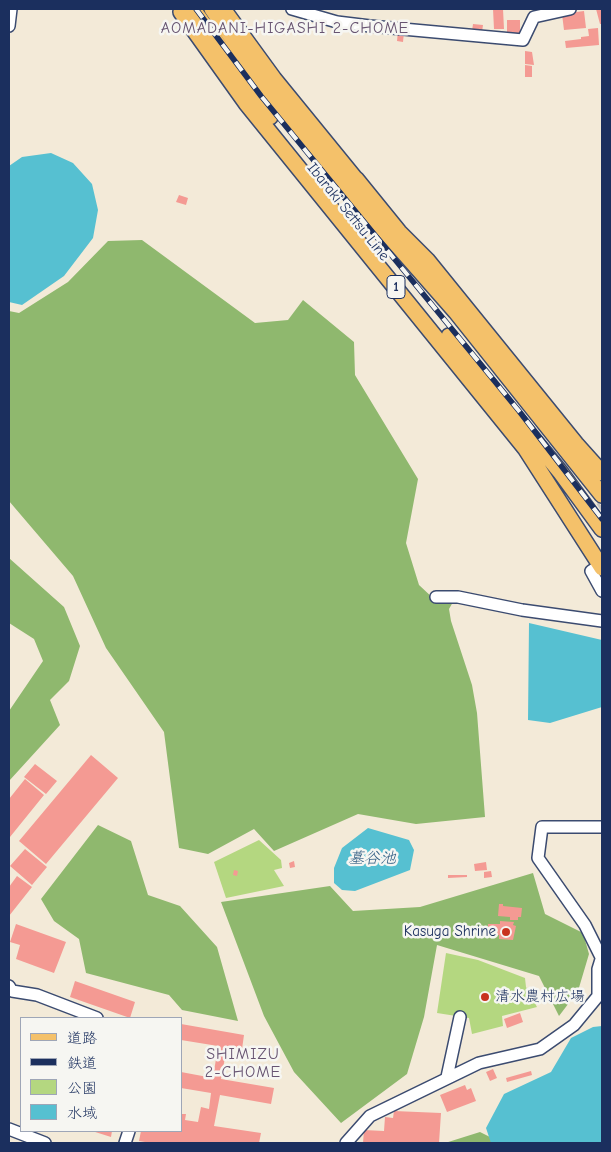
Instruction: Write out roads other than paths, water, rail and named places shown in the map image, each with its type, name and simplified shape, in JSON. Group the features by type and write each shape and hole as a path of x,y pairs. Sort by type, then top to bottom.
{"main road":[{"name":"Ibaraki Settsu Line","path":"212,9 268,90 381,228 468,327 602,495"},
{"name":"1","path":"223,9 274,79 399,232 428,260 576,444 602,473"},
{"name":"Ibaraki Settsu Line","path":"184,10 188,18 251,98 260,104 516,418 602,529"},
{"name":"1","path":"184,10 246,103 525,448 580,522 596,549 601,566"},
{"name":"1","path":"356,179 416,267"}],"street":[{"path":"9,26 12,9"},
{"path":"292,9 337,22 523,40 534,17 570,9"},
{"path":"601,566 591,571 602,591"},
{"path":"436,597 458,597 522,610 602,621"},
{"path":"346,1143 370,1116 447,1077 479,1063 540,1050 574,1025 598,996 598,969 602,956 584,925 538,858 542,827 602,827"},
{"path":"9,986 12,991 37,995 94,1017"},
{"path":"447,1077 460,1016"},
{"path":"10,1131 45,1143"}],"water":[{"path":"51,153 73,163 92,184 98,210 93,238 64,276 22,305 9,302 9,166 22,157"},
{"path":"529,623 602,640 602,707 550,723 528,720"},
{"name":"墓谷池","path":"368,828 409,840 414,850 410,870 355,891 342,890 334,883 334,868 342,848"},
{"path":"602,1026 602,1143 491,1143 486,1128 504,1094 551,1072 571,1038 593,1027"}],"tunnel":[{"path":"586,518 602,507"}],"railway":[{"path":"196,9 261,96 519,411 602,519"}],"place":[{"name":"Kasuga Shrine","path":"506,932"},
{"name":"清水農村広場","path":"485,997"}],"district":[{"name":"AOMADANI-HIGASHI 2-CHOME","path":"285,28"},
{"name":"SHIMIZU 2-CHOME","path":"243,1063"}]}
